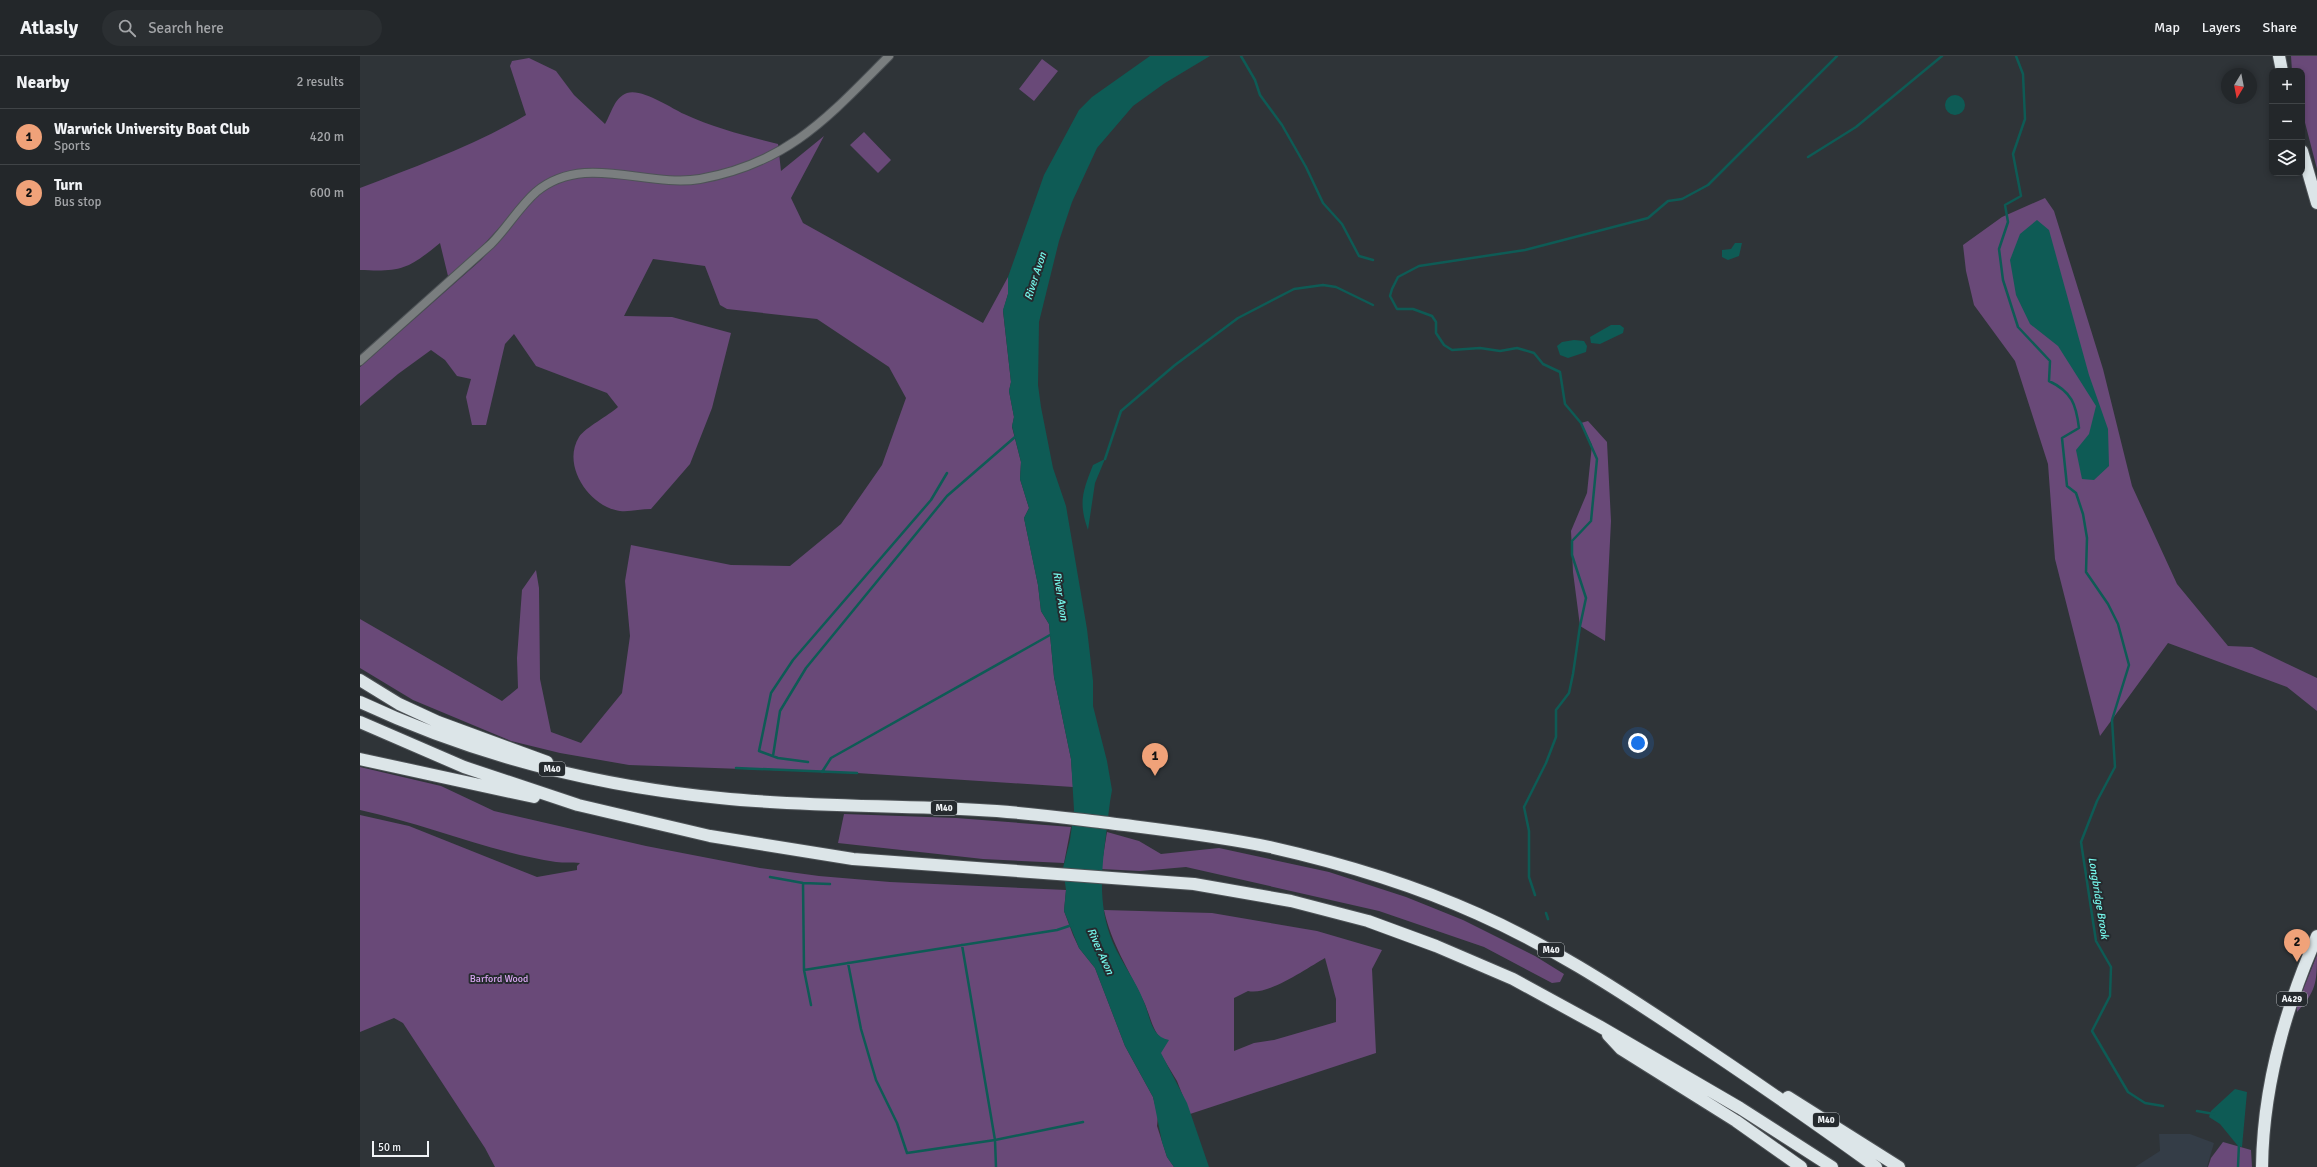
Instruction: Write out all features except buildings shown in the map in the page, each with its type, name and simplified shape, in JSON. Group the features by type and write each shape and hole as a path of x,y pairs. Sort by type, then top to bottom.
{"highway":[{"path":"2279,56 2281,68"},
{"path":"2305,161 2317,203"},
{"name":"M40","path":"360,680 399,704 438,722 481,739 532,755 575,775"},
{"name":"M40","path":"360,702 409,723 478,747 575,775 641,788 753,801 932,808 1035,814 1181,832 1266,847 1334,864 1419,890 1476,913 1576,965 1750,1077 1876,1167"},
{"path":"360,722 464,767 578,805 638,820 853,860 1172,882 1269,896 1368,921 1436,946 1513,979 1599,1026 1740,1108 1832,1167"},
{"path":"360,759 448,777 513,794 578,805"},
{"name":"A429","path":"2262,1167 2267,1106 2277,1048 2291,1002 2317,936"},
{"path":"1599,1026 1621,1049 1730,1118 1801,1167"},
{"name":"M40","path":"1750,1077 1798,1102 1899,1167"}],"street":[{"path":"360,361 491,244 506,229 529,200 556,179 568,175 594,173 677,182 702,178 743,168 779,153 802,137 844,101 889,56"}],"shaded area":[{"path":"2159,1134 2190,1134 2214,1143 2207,1167 2135,1167 2160,1151"}],"green space":[{"path":"2291,56 2317,56 2317,169 2305,123 2305,68 2292,68"},
{"path":"529,58 556,71 574,95 605,124 619,98 627,93 640,93 718,128 778,144 781,171 824,136 791,198 803,223 983,323 1008,277 1008,294 1003,311 1011,382 1009,391 1014,417 1012,427 1021,462 1020,479 1029,508 1024,518 1038,585 1041,611 1049,624 1054,677 1071,759 1073,787 857,773 629,765 560,753 511,741 413,700 360,668 360,619 502,701 518,688 517,658 522,590 536,570 539,588 540,679 551,732 581,743 622,693 630,636 625,581 631,545 731,565 790,566 841,524 882,465 906,398 889,367 817,319 727,309 720,305 705,266 653,259 624,316 672,317 731,333 712,408 690,464 651,509 620,511 609,508 598,502 589,493 576,472 574,448 582,433 618,407 607,393 536,366 514,334 505,344 486,425 472,425 466,397 471,379 457,376 445,360 431,350 398,374 360,406 360,367 481,260 516,220 510,216 473,256 448,276 440,243 420,258 404,267 386,270 360,270 360,188 465,146 526,115 510,66 512,61"},
{"path":"1042,59 1058,71 1034,101 1019,89"},
{"path":"864,132 891,160 878,173 850,145"},
{"path":"2045,198 2054,211 2103,369 2132,486 2177,584 2228,646 2252,647 2317,678 2317,711 2287,687 2168,643 2100,736 2055,559 2048,464 2015,361 1974,305 1966,271 1963,245 2002,217"},
{"path":"1588,421 1607,442 1611,521 1605,641 1580,626 1573,572 1571,531 1587,493 1592,445 1581,423"},
{"name":"Barford Wood","path":"360,767 441,786 494,811 646,846 760,868 819,876 890,882 1066,890 1064,911 1073,935 1079,948 1095,968 1125,1046 1153,1097 1158,1116 1157,1126 1167,1157 1174,1167 495,1167 485,1148 403,1023 394,1018 360,1032 360,815 409,826 537,877 577,870 577,866 580,863 556,862 506,852 360,810"},
{"path":"844,814 956,818 1071,827 1064,863 983,859 838,843"},
{"path":"1107,832 1139,841 1161,854 1219,848 1329,872 1406,897 1463,920 1535,956 1564,974 1560,982 1552,983 1484,947 1379,911 1186,867 1140,871 1101,869"},
{"path":"1104,910 1212,913 1317,931 1382,950 1372,969 1376,1053 1190,1114 1177,1081 1160,1053 1161,1039 1155,1030 1143,1000 1111,934","holes":["1325,958 1336,999 1336,1022 1274,1040 1254,1043 1234,1051 1234,998 1248,991 1266,989 1276,985"]},
{"path":"2317,955 2316,980 2312,992 2297,1012 2297,1005"},
{"path":"2223,1142 2251,1150 2252,1167 2208,1167 2211,1158"}],"water":[{"name":"River Avon","path":"1150,56 1210,56 1165,83 1133,106 1097,148 1072,202 1059,241 1039,322 1038,385 1053,468 1066,506 1087,629 1093,681 1093,706 1107,761 1112,790 1102,876 1103,903 1108,930 1113,943 1141,994 1152,1025 1158,1035 1169,1040 1161,1053 1187,1103 1209,1167 1174,1167 1167,1157 1162,1142 1153,1097 1125,1046 1095,968 1079,948 1064,911 1066,890 1063,868 1070,840 1074,810 1071,759 1054,677 1049,624 1041,611 1038,585 1024,518 1029,508 1020,479 1021,462 1012,426 1014,417 1009,391 1011,382 1003,310 1008,294 1008,277 1044,175 1079,110 1092,97"},
{"path":"1951,95 1959,95 1965,101 1965,109 1959,115 1951,115 1945,109 1945,101"},
{"path":"2037,220 2049,230 2089,375 2108,429 2109,466 2094,480 2082,479 2076,450 2089,434 2096,406 2058,346 2030,324 2016,295 2010,260 2020,234"},
{"path":"1735,243 1742,243 1739,256 1728,260 1722,257 1722,250 1731,249"},
{"path":"1611,325 1620,325 1624,328 1623,333 1600,344 1591,343 1590,337"},
{"path":"1574,340 1584,341 1587,346 1586,352 1568,358 1560,355 1557,346 1562,342"},
{"path":"1105,459 1095,483 1088,530 1083,512 1084,490 1093,465"},
{"path":"2235,1089 2247,1092 2242,1147 2238,1146 2220,1124 2209,1117 2211,1111"}],"waterway":[{"path":"1241,56 1255,80 1260,95 1282,125 1306,167 1323,203 1342,224 1359,256 1373,260"},
{"path":"1535,895 1529,877 1529,831 1524,807 1546,763 1556,737 1556,710 1569,693 1573,674 1586,598 1572,555 1572,541 1591,521 1597,459 1581,423 1565,404 1560,372 1543,364 1534,353 1517,348 1500,351 1480,348 1452,350 1444,345 1436,333 1436,322 1432,316 1413,309 1397,309 1390,296 1392,289 1398,277 1419,266 1525,250 1648,218 1668,201 1682,199 1708,185 1837,56"},
{"path":"1808,157 1856,127 1942,56"},
{"path":"2016,56 2023,74 2025,119 2013,154 2021,196 2005,205 2008,222 1999,249 2003,280 2018,327 2050,361 2049,381 2057,385 2068,394 2074,405 2079,428 2062,438 2067,486 2076,493 2083,514 2087,538 2086,572 2108,604 2118,624 2129,665 2112,720 2115,767 2097,801 2081,842 2096,941 2111,967 2110,996 2092,1031 2128,1092 2145,1103 2163,1106"},
{"path":"1105,459 1121,411 1175,365 1238,318 1294,289 1323,285 1336,287 1373,305"},
{"path":"773,756 780,711 806,668 947,496 1015,437"},
{"path":"808,762 778,758 759,751 771,693 793,660 931,500 947,473"},
{"path":"822,772 831,758 1050,635"},
{"path":"736,768 857,773"},
{"path":"770,877 803,883 830,884"},
{"path":"803,883 804,970 811,1005"},
{"path":"1546,913 1548,919"},
{"path":"804,970 1057,930 1072,925"},
{"path":"962,945 995,1140 996,1167"},
{"path":"848,963 861,1029 876,1080 897,1123 907,1153 995,1140 1083,1122"},
{"name":"Longbridge Brook","path":"2197,1111 2214,1114"},
{"name":"Longbridge Brook","path":"2238,1167 2239,1144"}],"place":[{"name":"Warwick University Boat Club","path":"1155,776"},
{"name":"Turn","path":"2297,962"}]}
